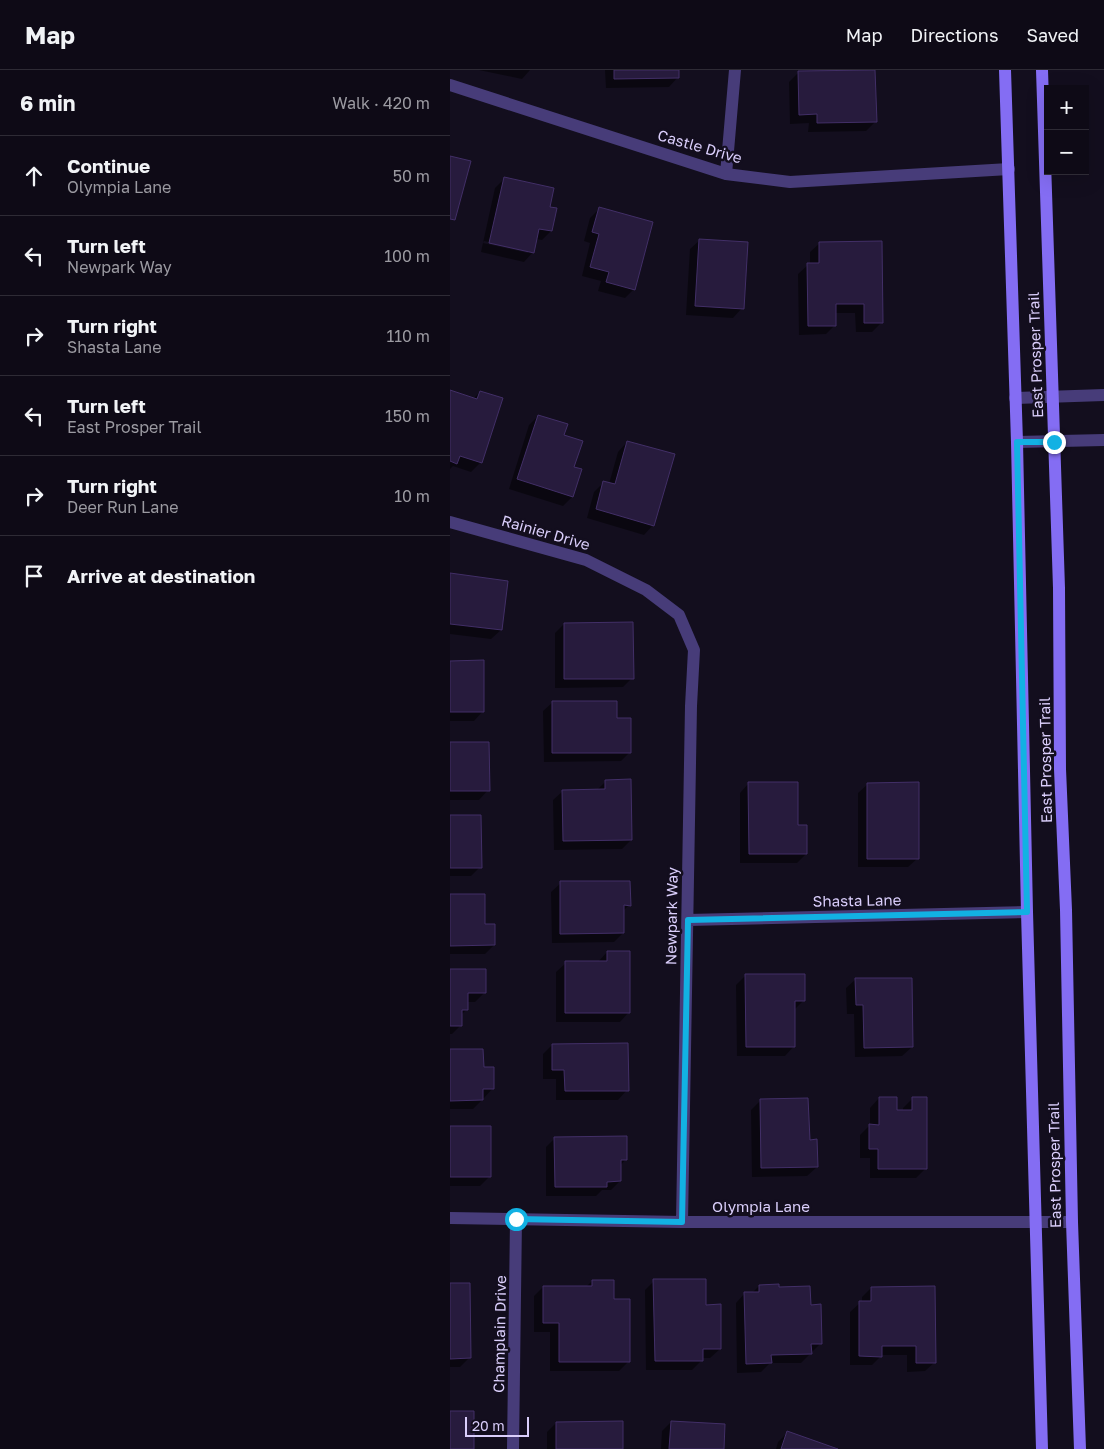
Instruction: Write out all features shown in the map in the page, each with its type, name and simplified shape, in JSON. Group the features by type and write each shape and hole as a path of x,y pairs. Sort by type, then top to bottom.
{"main road":[{"name":"East Prosper Trail","path":"1005,70 1015,346 1027,912 1042,1449"},
{"name":"East Prosper Trail","path":"1042,70 1054,397 1059,588 1060,769 1066,919 1072,1222 1080,1449"}],"street":[{"path":"726,174 735,70"},
{"name":"Castle Drive","path":"450,85 726,174 790,182 1009,169"},
{"path":"1015,398 1104,396"},
{"path":"1017,442 1104,440"},
{"name":"Rainier Drive","path":"450,522 586,560 646,590 679,615"},
{"name":"Newpark Way","path":"679,615 694,650 691,706 682,1222"},
{"name":"Shasta Lane","path":"688,920 1027,912"},
{"name":"Olympia Lane","path":"450,1218 682,1222 1072,1222"},
{"name":"Champlain Drive","path":"513,1449 516,1219"}],"building":[{"path":"614,70 679,70 679,78 614,79"},
{"path":"875,70 877,122 817,123 817,114 799,115 798,71"},
{"path":"450,156 471,161 455,220 450,219"},
{"path":"504,177 554,188 550,207 557,208 552,231 539,229 534,253 489,243"},
{"path":"599,207 653,222 635,290 606,282 609,272 590,267 599,234 592,232"},
{"path":"699,239 748,242 744,309 695,306"},
{"path":"882,241 883,323 864,323 864,304 836,304 836,326 808,326 807,263 819,263 819,242"},
{"path":"450,390 477,399 480,391 503,398 482,463 460,456 457,464 450,461"},
{"path":"538,415 568,424 564,435 583,441 574,467 582,469 573,497 517,479"},
{"path":"627,441 675,454 654,526 596,509 603,481 615,484"},
{"path":"450,573 508,581 502,630 450,624"},
{"path":"633,622 634,679 564,679 564,623"},
{"path":"484,660 484,712 450,712 450,661"},
{"path":"552,701 617,701 617,718 631,718 631,753 552,753"},
{"path":"450,742 489,742 490,791 450,791"},
{"path":"631,779 632,840 563,841 562,790 605,789 605,780"},
{"path":"748,782 798,782 798,825 807,825 807,854 749,854"},
{"path":"919,782 919,859 867,859 867,783"},
{"path":"450,815 481,815 482,868 450,868"},
{"path":"560,881 630,881 631,906 624,905 624,933 560,934"},
{"path":"450,894 485,894 485,924 495,924 495,945 450,946"},
{"path":"607,951 630,951 630,1013 565,1013 565,961 607,961"},
{"path":"450,969 486,969 486,993 468,993 468,1010 462,1010 462,1026 450,1026"},
{"path":"745,974 805,974 805,1001 795,1001 795,1047 746,1047"},
{"path":"855,978 912,978 913,1047 864,1048 863,1005 856,1005"},
{"path":"628,1043 629,1091 565,1091 564,1070 552,1070 552,1044"},
{"path":"450,1049 483,1049 484,1067 494,1067 494,1089 483,1089 483,1100 450,1101"},
{"path":"879,1097 897,1097 897,1110 912,1110 912,1097 927,1097 927,1169 878,1169 878,1149 869,1149 869,1124 879,1125"},
{"path":"808,1098 810,1140 817,1139 818,1167 761,1168 760,1099"},
{"path":"450,1126 491,1126 491,1177 450,1177"},
{"path":"627,1136 627,1160 621,1160 621,1181 607,1182 607,1187 555,1187 554,1137"},
{"path":"653,1279 706,1279 706,1305 721,1304 721,1349 703,1349 703,1361 655,1361"},
{"path":"592,1280 614,1280 614,1299 630,1299 630,1362 559,1362 559,1323 543,1323 543,1286 592,1286"},
{"path":"450,1283 470,1283 471,1358 450,1359"},
{"path":"779,1284 779,1287 810,1286 811,1305 821,1304 822,1344 811,1344 812,1354 771,1355 772,1363 746,1364 744,1292 759,1292 759,1285"},
{"path":"935,1286 936,1363 916,1363 916,1346 882,1346 882,1357 859,1356 859,1301 871,1301 871,1287"},
{"path":"450,1411 474,1411 474,1449 450,1449"},
{"path":"623,1421 623,1449 556,1449 556,1422"},
{"path":"671,1421 725,1424 724,1449 669,1449"},
{"path":"787,1431 838,1449 781,1449"}],"route":[{"path":"516,1219 682,1222 688,920 1027,912 1017,442 1054,442"}]}
